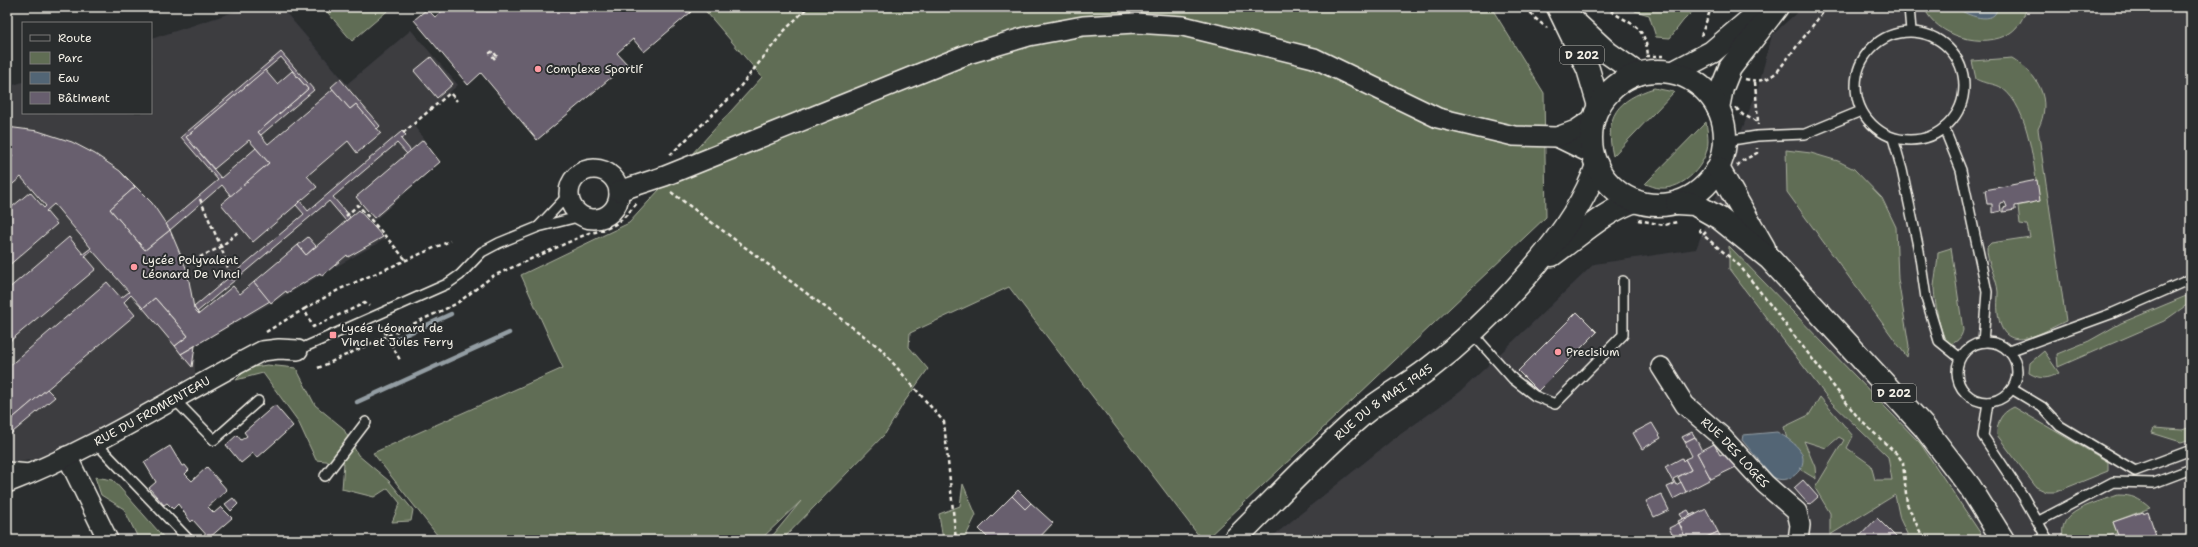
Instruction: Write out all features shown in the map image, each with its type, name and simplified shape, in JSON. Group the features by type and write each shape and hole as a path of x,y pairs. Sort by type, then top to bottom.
{"main road":[{"name":"D 202","path":"1597,112 1588,68 1558,7 1608,53 1643,65"},
{"path":"1534,267 1581,202 1591,183 1595,160 1591,136 1597,112 1620,83 1643,65 1671,65 1712,52 1765,7"},
{"path":"1534,267 1585,229 1622,205 1635,210 1656,205 1680,212 1687,199 1726,170 1726,141 1724,124 1726,106 1722,88 1730,68 1777,7"},
{"path":"1671,65 1695,82 1712,98 1726,106"},
{"path":"1595,160 1612,187 1635,210"},
{"name":"D 202","path":"1726,170 1770,259"},
{"name":"D 202","path":"1680,212 1694,204 1719,218 1770,259 1924,427 1970,487 2003,540"},
{"name":"RUE DU 8 MAI 1945","path":"1234,540 1322,452 1364,414 1426,371 1472,333 1534,267"}],"street":[{"path":"620,191 665,176 968,54 1029,36 1082,26 1135,23 1183,26 1314,58 1438,118 1514,136 1533,138 1557,137 1576,130 1597,112"},
{"path":"1557,137 1595,160"},
{"path":"595,169 611,175 620,191 617,204 607,215 590,219 575,211 568,194 573,179 586,170 595,169"},
{"name":"RUE DU FROMENTEAU","path":"7,482 40,470 96,443 262,351 279,349 298,350"},
{"name":"RUE DES LOGES","path":"1661,367 1685,404 1720,435 1765,484 1797,512 1800,525 1798,540"},
{"path":"67,456 108,540"}],"lane":[{"path":"1909,7 1911,31"},
{"path":"1911,31 1928,34 1942,41 1954,53 1962,68 1965,85 1963,101 1955,116 1944,128 1928,137 1910,140 1893,138 1880,132 1869,122 1861,111 1856,93 1856,74 1864,56 1876,43 1893,34 1911,31"},
{"path":"1726,141 1757,136 1805,134 1861,111"},
{"path":"1944,128 1961,170 1987,292 1983,342"},
{"path":"1893,138 1902,170 1919,251 1926,298 1936,334 1939,341 1960,358"},
{"path":"538,227 568,194"},
{"path":"298,350 447,284 460,276 482,252 499,243 538,227 582,216"},
{"path":"2009,352 2106,315 2191,280"},
{"path":"1472,333 1513,379 1535,396 1555,404 1623,335 1623,281"},
{"path":"1983,342 1993,342 2009,352 2017,367 2015,385 2004,397 1988,402 1973,398 1961,388 1957,378 1957,368 1960,358 1966,350 1983,342"},
{"path":"2012,389 2042,407 2060,426 2135,471 2191,450"},
{"path":"175,400 214,440 258,401"},
{"path":"1988,402 1983,436 2039,521 2048,540"},
{"path":"325,476 366,422"},
{"path":"96,443 190,540"},
{"path":"7,467 40,470"},
{"path":"2039,521 2113,482 2154,483 2191,469"}],"path":[{"path":"808,7 785,30 735,93 674,150 666,160 663,167 666,189 880,348 944,422 956,540"},
{"path":"1605,7 1636,25 1645,36 1643,65 1671,65"},
{"path":"1730,68 1738,77 1755,82 1767,80 1777,72 1827,7"},
{"path":"1700,39 1710,11"},
{"path":"1726,170 1757,153 1758,122 1755,82"},
{"path":"403,133 450,93 457,101"},
{"path":"1726,106 1758,122"},
{"path":"318,368 456,304 493,276 590,233 605,231 622,221 641,198"},
{"path":"200,199 221,247 232,280"},
{"path":"346,216 358,205 407,261"},
{"path":"1635,210 1664,225 1680,212"},
{"path":"1703,235 1719,218"},
{"path":"1694,224 1703,235 1740,266 1856,415 1898,455 1903,463 1907,504 1924,540"},
{"path":"187,263 221,247 240,230"},
{"path":"304,309 340,289 407,261 450,240"}],"shaded area":[{"path":"249,7 281,7 347,84 411,30 458,85 413,124 440,162 373,222 387,238 195,346 195,374 59,455 7,464 7,87 22,82 22,114 152,114 152,39"},
{"path":"1803,7 2191,7 2191,540 1268,540 1391,441 1460,392 1594,264 1696,249 1758,88 1772,35"}],"green space":[{"path":"323,7 392,7 352,41"},
{"path":"702,7 1491,7 1544,93 1546,217 1205,540 1202,540 1009,287 910,333 909,347 928,369 905,401 885,434 782,540 764,540 774,534 801,501 760,540 441,540 373,453 563,368 521,275 629,223 762,77"},
{"path":"1635,7 1697,7 1683,21 1670,38 1656,37 1649,15 1635,11"},
{"path":"1924,7 2027,8 2016,28 2010,33 1999,38 1974,40 1961,37 1938,26"},
{"path":"2012,58 2021,64 2036,80 2043,98 2044,108 2038,129 2066,321 2034,336 2024,338 2015,338 2007,335 2001,327 1998,310 1997,286 1988,258 1987,247 1991,243 2030,237 2027,225 2020,224 2018,206 2039,201 2029,140 2025,124 2011,97 1999,86 1976,79 1972,61"},
{"path":"1654,88 1674,92 1613,156 1610,130 1612,120 1616,112 1622,104 1631,98"},
{"path":"1706,122 1708,139 1707,150 1699,167 1693,174 1678,185 1669,187 1658,188 1645,184"},
{"path":"1786,150 1811,153 1838,161 1854,169 1882,198 1896,227 1898,279 1909,346 1907,357 1787,192"},
{"path":"1729,246 1920,443 1985,540 1910,540 1900,519 1895,495 1830,535 1830,513 1815,488 1844,440 1839,437 1826,448 1804,441 1815,467 1816,479 1793,465 1784,427 1809,415 1820,397 1853,436 1847,448 1871,465 1875,480 1892,480 1888,457 1830,401 1729,269"},
{"path":"1951,248 1963,330 1958,340 1954,343 1948,344 1942,333 1935,300 1934,286 1938,252"},
{"path":"2191,294 2191,302 2164,321 2058,367 2057,354 2089,341 2121,323"},
{"path":"2044,351 2059,373 2051,377 2041,378 2029,373 2030,363"},
{"path":"267,365 296,368 315,405 343,428 358,455 389,481 413,510 411,521 392,522 400,503 388,488 374,497 342,489 344,463 316,460 298,421 263,373 236,380 248,368"},
{"path":"2014,407 2108,462 2108,471 2056,492 2047,492 2036,487 1997,435 2001,418 2006,412"},
{"path":"2191,427 2191,439 2181,442 2152,433 2154,428 2182,430"},
{"path":"95,477 113,480 166,540 139,540 124,509 101,495"},
{"path":"963,484 976,515 964,540 943,540 939,514 960,506"},
{"path":"2118,495 2135,498 2150,508 2113,522 2117,533 2097,540 2064,540 2063,530 2065,521 2071,515 2079,509"}],"water":[{"path":"1956,7 1997,7 1996,13 1992,17 1980,18 1972,16"},
{"path":"1777,432 1797,446 1803,458 1800,470 1790,478 1784,480 1772,476 1742,440 1743,435"}],"building":[{"name":"Complexe Sportif","path":"447,7 686,7 691,12 644,52 633,39 617,53 627,64 537,140 481,73 468,85 414,20 427,9 435,17"},
{"path":"281,52 314,90 261,135 258,132 308,89 281,57 186,137 221,178 256,148 269,163 231,196 222,185 170,230 166,224 218,180 181,137"},
{"path":"431,57 453,84 437,98 414,71"},
{"path":"265,70 277,84 292,71 308,89 258,132 268,144 333,89 350,109 356,104 381,133 357,153 348,141 307,176 317,187 253,242 221,204 269,163 249,140 214,169 186,137"},
{"path":"340,79 380,126 377,129 356,104 350,109 331,87"},
{"path":"7,127 38,131 72,142 95,154 120,171 135,187 110,209 145,250 170,230 187,270 194,308 199,314 233,286 240,294 254,282 270,301 181,354 175,346 188,336 155,298 143,308 131,295 124,302 135,315 7,423 7,368 107,282 121,298 129,292 92,250 85,256 96,269 7,345 7,290 69,237 83,254 91,248 54,204 46,211 57,224 7,267 7,211 30,192 44,208 46,206 21,177 7,189 7,161 13,156 7,149"},
{"path":"402,131 406,135 401,139 411,151 407,154 397,143 333,197 350,217 346,221 329,201 197,312 194,307 304,214 296,205 300,201 308,211"},
{"path":"423,140 440,162 374,218 356,197"},
{"path":"120,171 152,203 170,230 145,250 110,209 135,187"},
{"path":"2037,180 2040,201 2015,206 2015,210 2003,212 2003,208 2007,207 2005,202 2000,203 2001,211 1992,213 1992,204 1987,204 1985,190"},
{"path":"359,210 383,237 348,257 347,255 322,276 320,273 287,293 286,291 271,303 254,282 298,245 306,255"},
{"path":"308,237 316,246 306,255 298,245"},
{"path":"155,298 188,336 175,346 143,308"},
{"name":"Precisium","path":"1577,312 1597,332 1538,391 1518,371"},
{"path":"195,346 192,367 181,354"},
{"path":"47,389 55,397 7,437 7,423"},
{"path":"275,405 293,426 257,458 253,453 241,463 226,445 237,435 241,440 247,436 244,432"},
{"path":"1652,423 1661,438 1642,449 1633,433"},
{"path":"1692,432 1695,437 1685,442 1682,437"},
{"path":"1695,437 1702,451 1697,453 1711,479 1686,492 1678,477 1691,470 1685,459 1692,456 1685,442"},
{"path":"1714,444 1720,455 1730,450 1738,466 1711,479 1697,453"},
{"path":"170,446 182,466 185,465 189,470 185,474 192,481 207,467 227,490 208,507 214,513 221,507 232,518 209,538 193,520 191,522 178,504 173,509 167,503 164,505 149,488 156,482 144,462"},
{"path":"1682,458 1683,461 1685,459 1691,470 1673,479 1676,485 1681,482 1686,492 1673,499 1667,487 1674,484 1665,467"},
{"path":"1803,480 1818,497 1809,505 1794,488"},
{"path":"1018,490 1031,503 1025,509 1012,496"},
{"path":"1661,494 1669,510 1654,517 1646,501"},
{"path":"1012,496 1025,509 1031,503 1053,523 1037,540 990,540 979,529"},
{"path":"233,498 238,504 231,511 225,504"},
{"path":"1706,509 1718,532 1700,540 1679,540 1685,537 1679,523"},
{"path":"1688,510 1691,515 1683,519 1680,514"},
{"path":"2142,512 2143,514 2148,512 2156,535 2151,537 2152,540 2121,540 2113,522"},
{"path":"1695,513 1696,514 1679,523 1678,521"},
{"path":"1877,518 1899,540 1856,540"},
{"path":"1679,523 1685,537 1675,540 1669,528"},
{"path":"1718,532 1722,540 1700,540"}],"waterway":[{"path":"396,339 451,314"},
{"path":"357,402 509,333"}],"place":[{"name":"Complexe Sportif","path":"538,69"},
{"name":"Lycée Polyvalent Léonard De Vinci","path":"134,267"},
{"name":"Lycée Léonard de Vinci et Jules Ferry","path":"333,335"},
{"name":"Precisium","path":"1558,352"}]}
